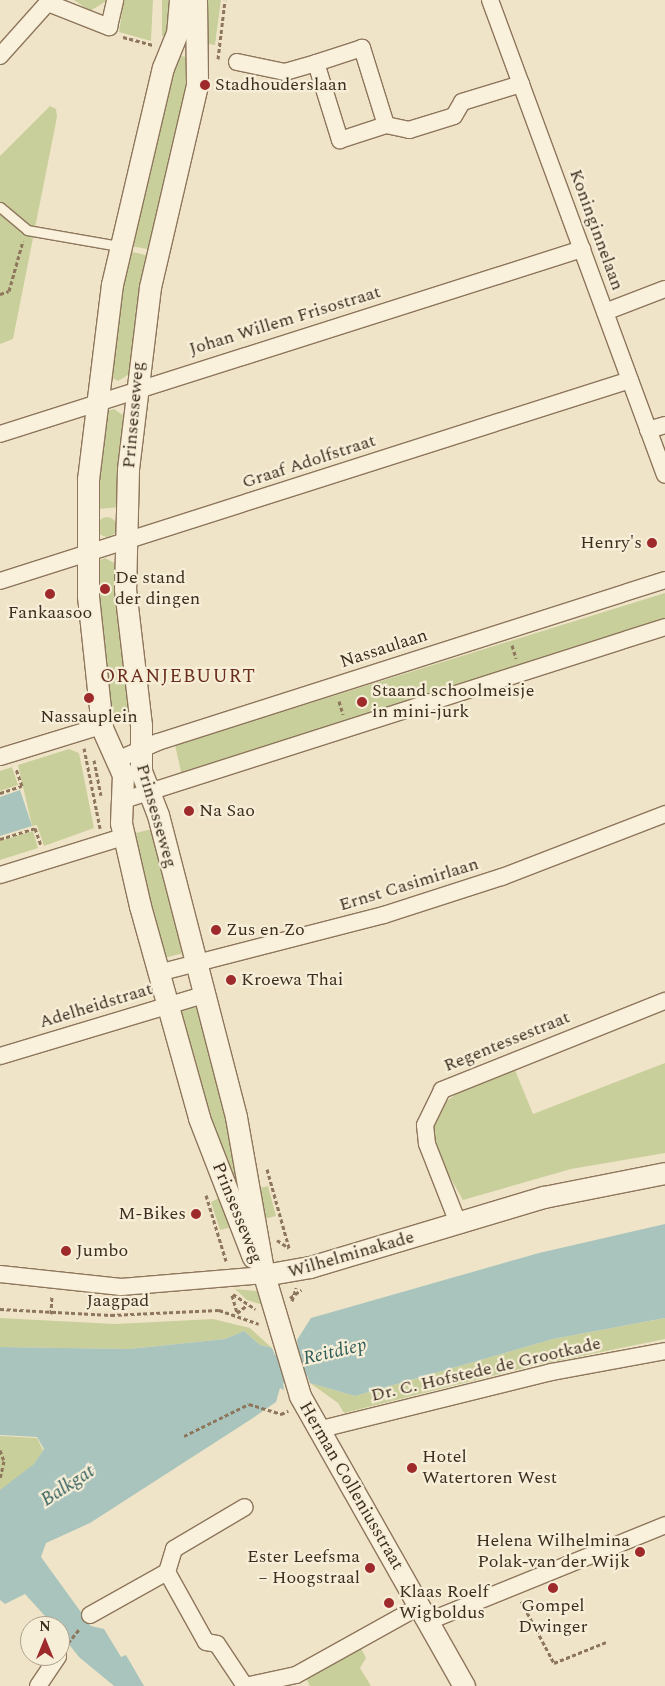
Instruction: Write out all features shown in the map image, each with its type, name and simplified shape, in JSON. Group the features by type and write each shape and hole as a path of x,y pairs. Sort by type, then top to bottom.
{"street":[{"path":"0,56 49,2 109,27 115,0"},
{"name":"Prinsesseweg","path":"180,0 176,33 162,67 119,246 97,403 86,555 102,726 117,760 124,800 123,837 158,973 199,1118 248,1248 264,1275"},
{"name":"Prinsesseweg","path":"196,0 197,85 153,270 136,389 124,543 128,634 141,725 139,750 148,794 158,816 194,962 236,1117 264,1275"},
{"name":"Koninginnelaan","path":"490,0 665,474"},
{"path":"237,62 285,72 362,48 386,125"},
{"path":"316,63 340,140 386,125 409,130 454,116 462,102 521,84"},
{"name":"Johan Willem Frisostraat","path":"0,434 582,248"},
{"path":"605,312 665,289"},
{"name":"Graaf Adolfstraat","path":"0,580 124,543 630,380"},
{"path":"648,430 665,425"},
{"name":"Nassaulaan","path":"117,760 139,750 665,580"},
{"path":"124,800 148,794 665,627"},
{"path":"7,760 102,726"},
{"name":"Ernst Casimirlaan","path":"158,973 194,962 384,915 502,877 665,814"},
{"path":"0,875 123,837"},
{"name":"Adelheidstraat","path":"0,1056 203,995"},
{"name":"Regentessestraat","path":"458,1223 427,1144 425,1125 442,1090 665,1001"},
{"name":"Wilhelminakade","path":"0,1274 121,1287 281,1275 544,1197 665,1173"},
{"name":"Herman Colleniusstraat","path":"264,1275 300,1396 317,1430 425,1614 464,1686"},
{"name":"Dr. C. Hofstede de Grootkade","path":"317,1430 552,1372 665,1350"},
{"path":"90,1615 167,1572 174,1549 245,1507"},
{"path":"167,1572 206,1642 217,1644 245,1686 296,1675 425,1614 514,1585 665,1525"},
{"path":"38,1686 52,1666"}],"lane":[{"path":"0,207 27,230 119,246"}],"path":[{"path":"218,58 225,0"},
{"path":"109,27 119,36 154,46"},
{"path":"0,294 9,291 27,230"},
{"path":"507,630 521,673"},
{"path":"334,686 348,730"},
{"path":"83,742 101,833"},
{"path":"0,794 22,786 7,760"},
{"path":"0,839 35,828 43,850"},
{"path":"232,1292 247,1306 237,1313 232,1292"},
{"name":"Jaagpad","path":"0,1309 72,1315 219,1310 237,1313"},
{"path":"184,1436 249,1404 281,1414"},
{"path":"0,1450 4,1461 0,1478"},
{"path":"514,1585 554,1663 606,1642"},
{"path":"70,1641 90,1615"}],"green space":[{"path":"74,0 108,0 90,11"},
{"path":"124,0 153,0 151,41 119,32"},
{"path":"162,0 174,0 169,37 162,36"},
{"path":"202,0 221,0 215,45 202,43"},
{"path":"175,55 193,58 152,250 126,245"},
{"path":"50,106 56,109 57,117 13,339 0,344 0,156"},
{"path":"124,250 150,256 131,373 118,381 109,376"},
{"path":"114,409 127,418 121,507 98,509 92,488 103,412"},
{"path":"107,517 114,520 117,527 114,534 107,537 100,534 97,527 100,520"},
{"path":"105,558 118,565 133,714 106,717 95,562"},
{"path":"665,593 665,618 182,776 175,745"},
{"path":"69,749 79,753 94,828 44,846 37,825 32,826 18,765"},
{"path":"12,767 18,785 0,791 0,771"},
{"path":"156,828 187,952 160,959 129,835"},
{"path":"33,831 38,848 0,860 0,841"},
{"path":"191,1004 201,1010 249,1220 223,1164 177,1012"},
{"path":"665,1063 665,1153 571,1169 463,1200 436,1153 433,1125 441,1105 462,1090 515,1070 533,1114"},
{"path":"268,1186 276,1216 263,1220 254,1190"},
{"path":"225,1195 236,1226 220,1230 211,1202"},
{"path":"235,1289 257,1291 263,1305 247,1300"},
{"path":"0,1318 115,1324 213,1319 250,1328 272,1348 260,1345 244,1331 225,1339 129,1349 0,1347"},
{"path":"665,1318 665,1339 528,1367 344,1413 338,1403 310,1383 355,1396 553,1339"},
{"path":"0,1436 37,1438 43,1450 34,1465 0,1491"},
{"path":"361,1648 366,1658 360,1668 371,1686 310,1686 306,1678"}],"water":[{"path":"20,790 32,826 0,836 0,797"},
{"path":"665,1224 665,1318 553,1339 355,1396 310,1383 307,1375 283,1383 284,1390 280,1388 276,1402 253,1418 90,1523 46,1543 41,1557 91,1626 104,1629 121,1657 126,1655 144,1686 114,1686 79,1657 70,1646 70,1616 45,1616 25,1594 5,1604 0,1600 0,1490 34,1464 44,1449 37,1437 0,1435 0,1347 129,1349 225,1339 244,1331 260,1345 272,1348 275,1355 298,1348 297,1340 311,1318 539,1253"}],"place":[{"name":"Stadhouderslaan","path":"205,85"},
{"name":"Henry's","path":"652,543"},
{"name":"De stand der dingen","path":"105,589"},
{"name":"Fankaasoo","path":"50,594"},
{"name":"Nassauplein","path":"89,698"},
{"name":"Staand schoolmeisje in mini-jurk","path":"362,702"},
{"name":"Na Sao","path":"189,811"},
{"name":"Zus en Zo","path":"216,930"},
{"name":"Kroewa Thai","path":"231,980"},
{"name":"M-Bikes","path":"196,1214"},
{"name":"Jumbo","path":"66,1251"},
{"name":"Hotel Watertoren West","path":"412,1468"},
{"name":"Helena Wilhelmina Polak-van der Wijk","path":"640,1552"},
{"name":"Ester Leefsma – Hoogstraal","path":"370,1568"},
{"name":"Gompel Dwinger","path":"553,1588"},
{"name":"Klaas Roelf Wigboldus","path":"389,1603"}],"district":[{"name":"ORANJEBUURT","path":"178,677"}],"water label":[{"name":"Reitdiep","path":"335,1352"},
{"name":"Balkgat","path":"68,1486"}]}
